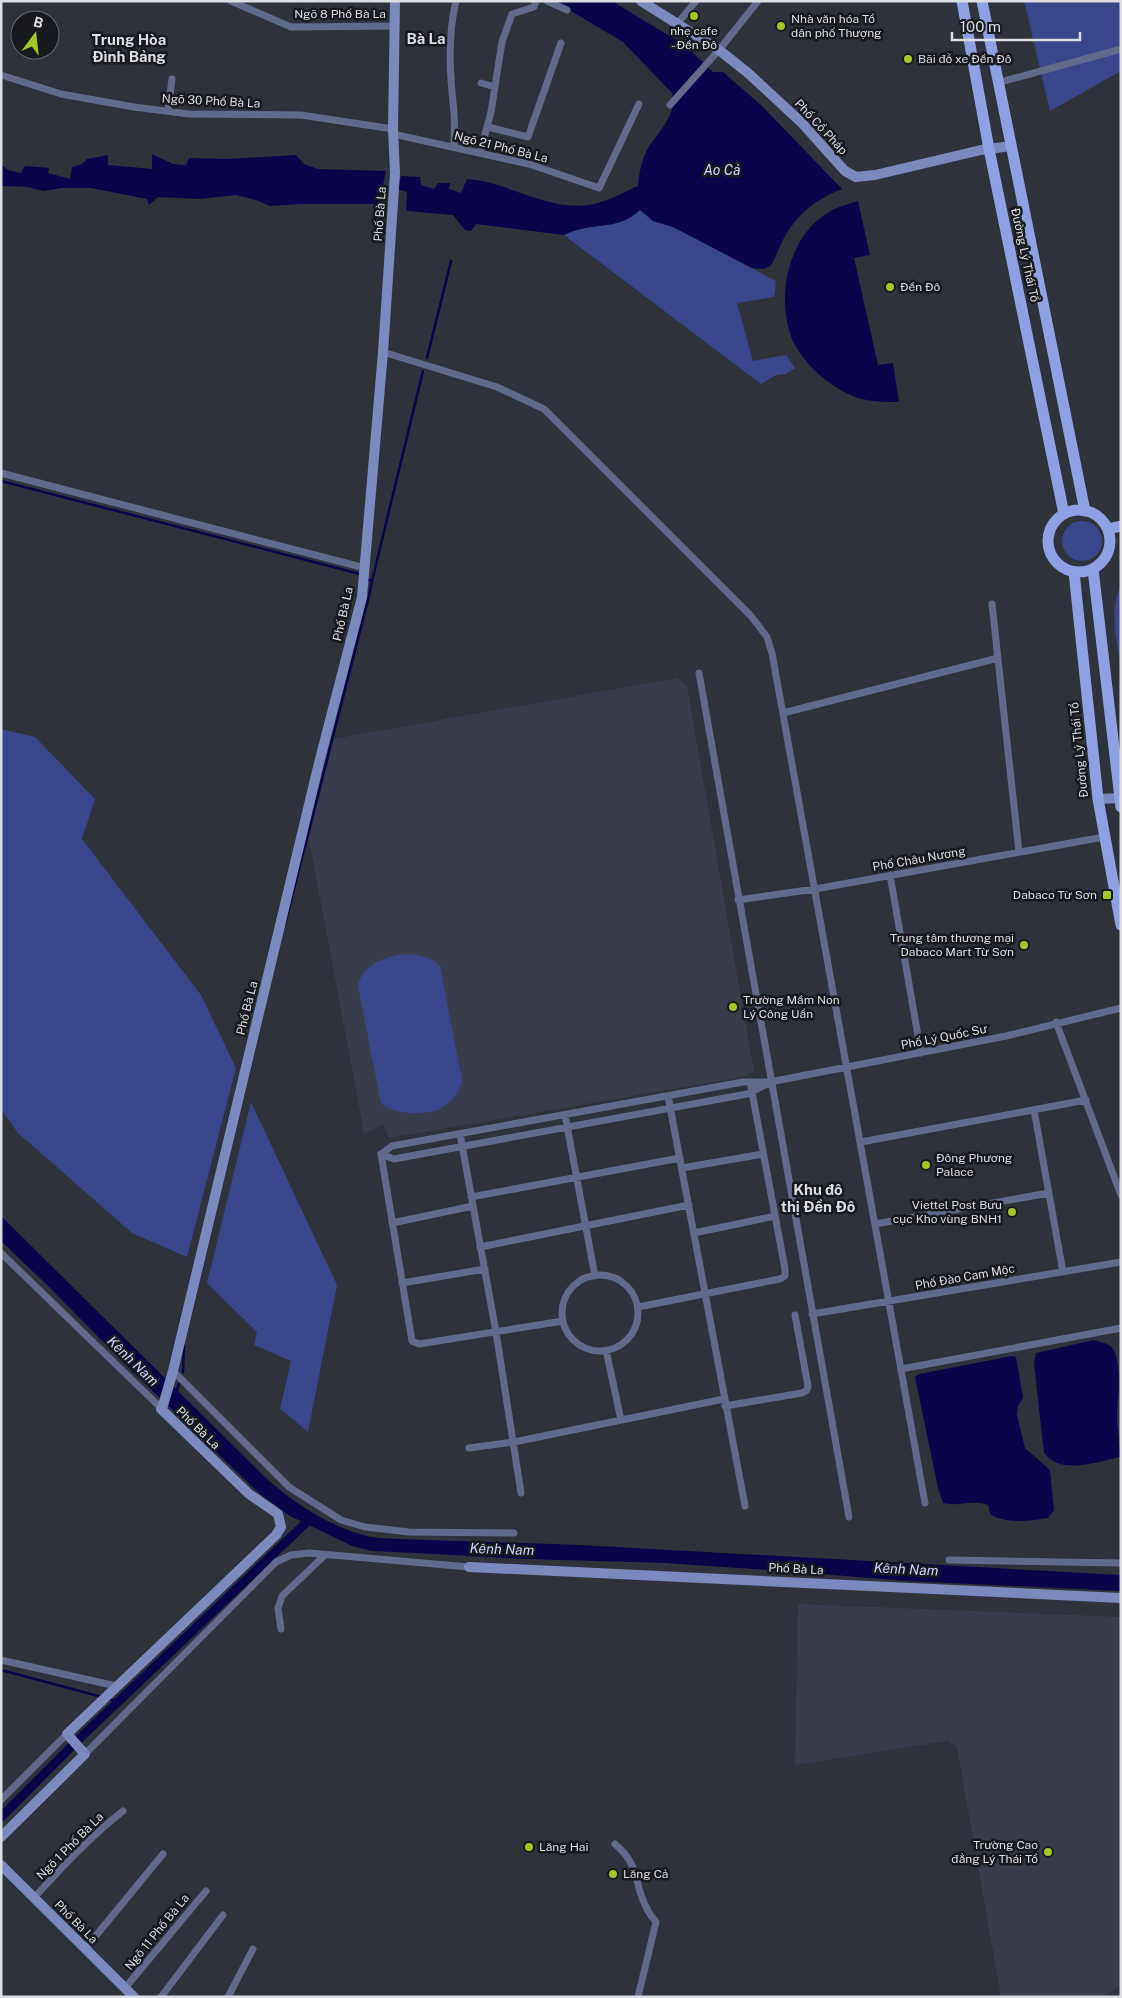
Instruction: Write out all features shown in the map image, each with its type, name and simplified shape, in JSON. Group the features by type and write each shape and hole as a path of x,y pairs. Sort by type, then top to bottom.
{"main road":[{"name":"Đường Lý Thái Tổ","path":"962,1 989,149 1064,514"},
{"name":"Đường Lý Thái Tổ","path":"982,1 997,83 1085,511"},
{"path":"1085,511 1097,516 1108,529 1110,540 1115,548 1093,569 1084,572 1074,572 1057,564 1048,546 1051,528 1064,514 1085,511"},
{"path":"1108,529 1121,526"},
{"path":"1093,569 1120,801"},
{"name":"Đường Lý Thái Tổ","path":"1074,572 1098,799 1121,924"}],"street":[{"name":"Ngõ 8 Phố Bà La","path":"231,1 291,27 394,26"},
{"name":"Phố Bà La","path":"67,1734 276,1535 281,1527 278,1514 250,1494 162,1409 173,1371 312,792 362,597 383,352 395,173 393,132 395,1"},
{"path":"454,147 450,48 456,1"},
{"path":"480,153 488,127 502,42 512,14 534,7 536,1"},
{"path":"547,1 567,10"},
{"name":"Phố Cổ Pháp","path":"640,1 719,50 776,97 845,171 856,178 989,149 1011,146"},
{"path":"677,24 696,1"},
{"path":"670,105 719,50 758,1"},
{"path":"488,127 528,137 561,43"},
{"path":"997,83 1121,49"},
{"name":"Ngõ 30 Phố Bà La","path":"1,76 61,94 189,114 301,116 393,132"},
{"path":"168,111 172,79"},
{"path":"481,83 495,87"},
{"name":"Ngõ 21 Phố Bà La","path":"393,132 529,164 599,188 639,104"},
{"path":"383,352 516,394 544,409 751,616 767,637 772,653 783,713 925,1503"},
{"path":"1,473 365,568"},
{"path":"992,604 1019,852"},
{"path":"783,713 998,658"},
{"path":"699,673 770,1082 849,1517"},
{"path":"1098,799 1120,801"},
{"name":"Phố Châu Nương","path":"738,900 815,889 1104,837"},
{"path":"890,875 921,1053"},
{"name":"Phố Lý Quốc Sư","path":"770,1082 1006,1036 1056,1022 1121,1008"},
{"path":"1056,1022 1121,1195"},
{"path":"381,1154 392,1146 750,1082 770,1082"},
{"path":"638,1307 780,1279 785,1276 750,1082"},
{"path":"381,1154 394,1159 747,1094 770,1082"},
{"path":"668,1096 745,1506"},
{"path":"860,1142 1086,1100"},
{"path":"1034,1110 1063,1272"},
{"path":"565,1115 594,1276"},
{"path":"460,1134 496,1332 521,1493"},
{"path":"381,1154 412,1341 419,1344 564,1321"},
{"path":"682,1168 763,1154"},
{"path":"471,1197 680,1158"},
{"path":"875,1224 1049,1192"},
{"path":"480,1247 689,1205"},
{"path":"392,1223 473,1206"},
{"path":"694,1233 775,1216"},
{"path":"1,1253 162,1409"},
{"name":"Phố Đào Cam Mộc","path":"812,1314 1121,1262"},
{"path":"402,1283 484,1270"},
{"path":"594,1276 611,1276 620,1280 629,1288 638,1307 636,1328 630,1337 622,1345 606,1350 590,1350 580,1345 572,1338 564,1321 563,1308 565,1298 571,1288 579,1281 594,1276"},
{"path":"469,1448 514,1442 621,1420 725,1402 802,1393 807,1390 808,1386 795,1315"},
{"path":"901,1368 1121,1328"},
{"path":"606,1350 621,1420"},
{"path":"173,1371 289,1487 341,1520 365,1527 409,1532 514,1533"},
{"path":"1,1837 276,1562 291,1555 309,1554 469,1566"},
{"path":"281,1630 278,1608 282,1596 325,1555"},
{"path":"949,1560 1121,1564"},
{"name":"Phố Bà La","path":"469,1566 1121,1598"},
{"path":"1,1660 113,1689"},
{"path":"1,1800 67,1734 85,1754"},
{"name":"Ngõ 1 Phố Bà La","path":"34,1898 102,1827 123,1811"},
{"path":"615,1844 626,1854 632,1863 647,1909 656,1922 638,1997"},
{"path":"85,1949 163,1854"},
{"name":"Phố Bà La","path":"1,1865 134,1997"},
{"name":"Ngõ 11 Phố Bà La","path":"125,1988 206,1891"},
{"path":"161,1997 223,1915"},
{"path":"228,1997 253,1949"}],"shaded area":[{"path":"1024,1 1121,1 1121,71 1050,111"},
{"path":"640,210 653,221 673,227 776,281 774,297 737,303 753,361 786,355 795,368 786,374 776,375 761,384 564,235 584,228 613,224 631,217"},
{"path":"1082,521 1096,527 1102,541 1096,555 1082,561 1068,555 1062,541 1068,527"},
{"path":"1121,586 1121,669 1114,616 1117,596"},
{"path":"677,678 687,686 754,1072 743,1077 389,1138 384,1125 364,1133 309,840 333,739"},
{"path":"1,729 35,737 95,799 82,839 201,995 236,1068 187,1257 132,1233 18,1133 1,1109"},
{"path":"396,955 425,957 440,966 462,1080 457,1093 449,1103 435,1111 419,1113 402,1112 386,1107 381,1103 358,986 363,973 367,969 383,959"},
{"path":"251,1102 337,1285 308,1432 280,1409 291,1361 254,1345 257,1332 207,1283"},
{"name":"Trường Cao đẳng Lý Thái Tổ","path":"798,1604 1121,1617 1121,1984 1103,1997 1001,1997 957,1747 948,1741 795,1765"}],"water":[{"name":"Ao Cả","path":"554,1 612,1 686,46 713,72 723,72 762,106 842,189 815,203 794,223 771,265 762,269 752,268 673,227 653,221 640,210 631,217 613,224 584,228 564,235 476,224 471,231 465,230 453,215 406,211 407,192 398,189 401,176 420,177 421,185 434,189 438,183 450,183 449,189 461,193 467,179 483,181 545,201 577,206 600,203 638,186 640,169 646,152 665,124 672,109 672,93 623,42"},
{"path":"152,154 173,164 186,165 189,158 226,159 296,155 304,164 318,169 386,171 379,204 270,206 236,195 199,199 158,197 149,205 147,199 91,188 62,188 43,191 28,187 1,186 1,164 8,170 21,173 25,166 49,168 48,173 70,179 72,167 82,164 87,159 108,155 108,165 152,169"},
{"path":"858,201 870,255 854,258 878,365 893,363 899,402 873,401 858,398 829,383 812,368 798,350 788,325 785,309 785,291 793,257 800,241 810,227 827,213"},
{"name":"Kênh Nam","path":"1,1216 268,1480 314,1514 353,1532 382,1538 581,1545 1121,1575 1121,1591 907,1581 665,1563 525,1559 372,1551 352,1546 290,1516 260,1494 1,1241"},
{"path":"1094,1340 1105,1343 1114,1350 1118,1366 1117,1420 1121,1457 1091,1464 1060,1464 1051,1460 1044,1453 1034,1363 1036,1353"},
{"path":"1012,1356 1016,1357 1023,1398 1018,1406 1017,1415 1025,1448 1050,1470 1054,1510 1048,1518 1026,1521 1003,1519 990,1514 988,1505 982,1503 943,1503 938,1488 915,1377 919,1374"}],"waterway":[{"path":"427,358 451,261"},
{"path":"372,581 423,371"},
{"path":"1,481 360,574"},
{"path":"285,924 369,596 372,581 367,579"},
{"path":"183,1372 184,1345"},
{"path":"176,1392 179,1384"},
{"path":"1,1817 79,1739 310,1519"},
{"path":"1,1670 102,1697"},
{"path":"108,1699 118,1702"}],"place":[{"name":"nhẹ cafe - Đền Đô","path":"694,16"},
{"name":"Nhà văn hóa Tổ dân phố Thượng","path":"781,26"},
{"name":"Bãi đỗ xe Đền Đô","path":"908,59"},
{"name":"Đền Đô","path":"890,287"},
{"name":"Dabaco Từ Sơn","path":"1107,895"},
{"name":"Trung tâm thương mại Dabaco Mart Từ Sơn","path":"1024,945"},
{"name":"Trường Mầm Non Lý Công Uẩn","path":"733,1007"},
{"name":"Đông Phương Palace","path":"926,1165"},
{"name":"Viettel Post Bưu cục Kho vùng BNH1","path":"1012,1212"},
{"name":"Lăng Hai","path":"529,1847"},
{"name":"Trường Cao đẳng Lý Thái Tổ","path":"1048,1852"},
{"name":"Lăng Cả","path":"613,1874"}],"district":[{"name":"Bà La","path":"426,39"},
{"name":"Trung Hòa Đình Bảng","path":"129,48"},
{"name":"Khu đô thị Đền Đô","path":"818,1198"}]}
